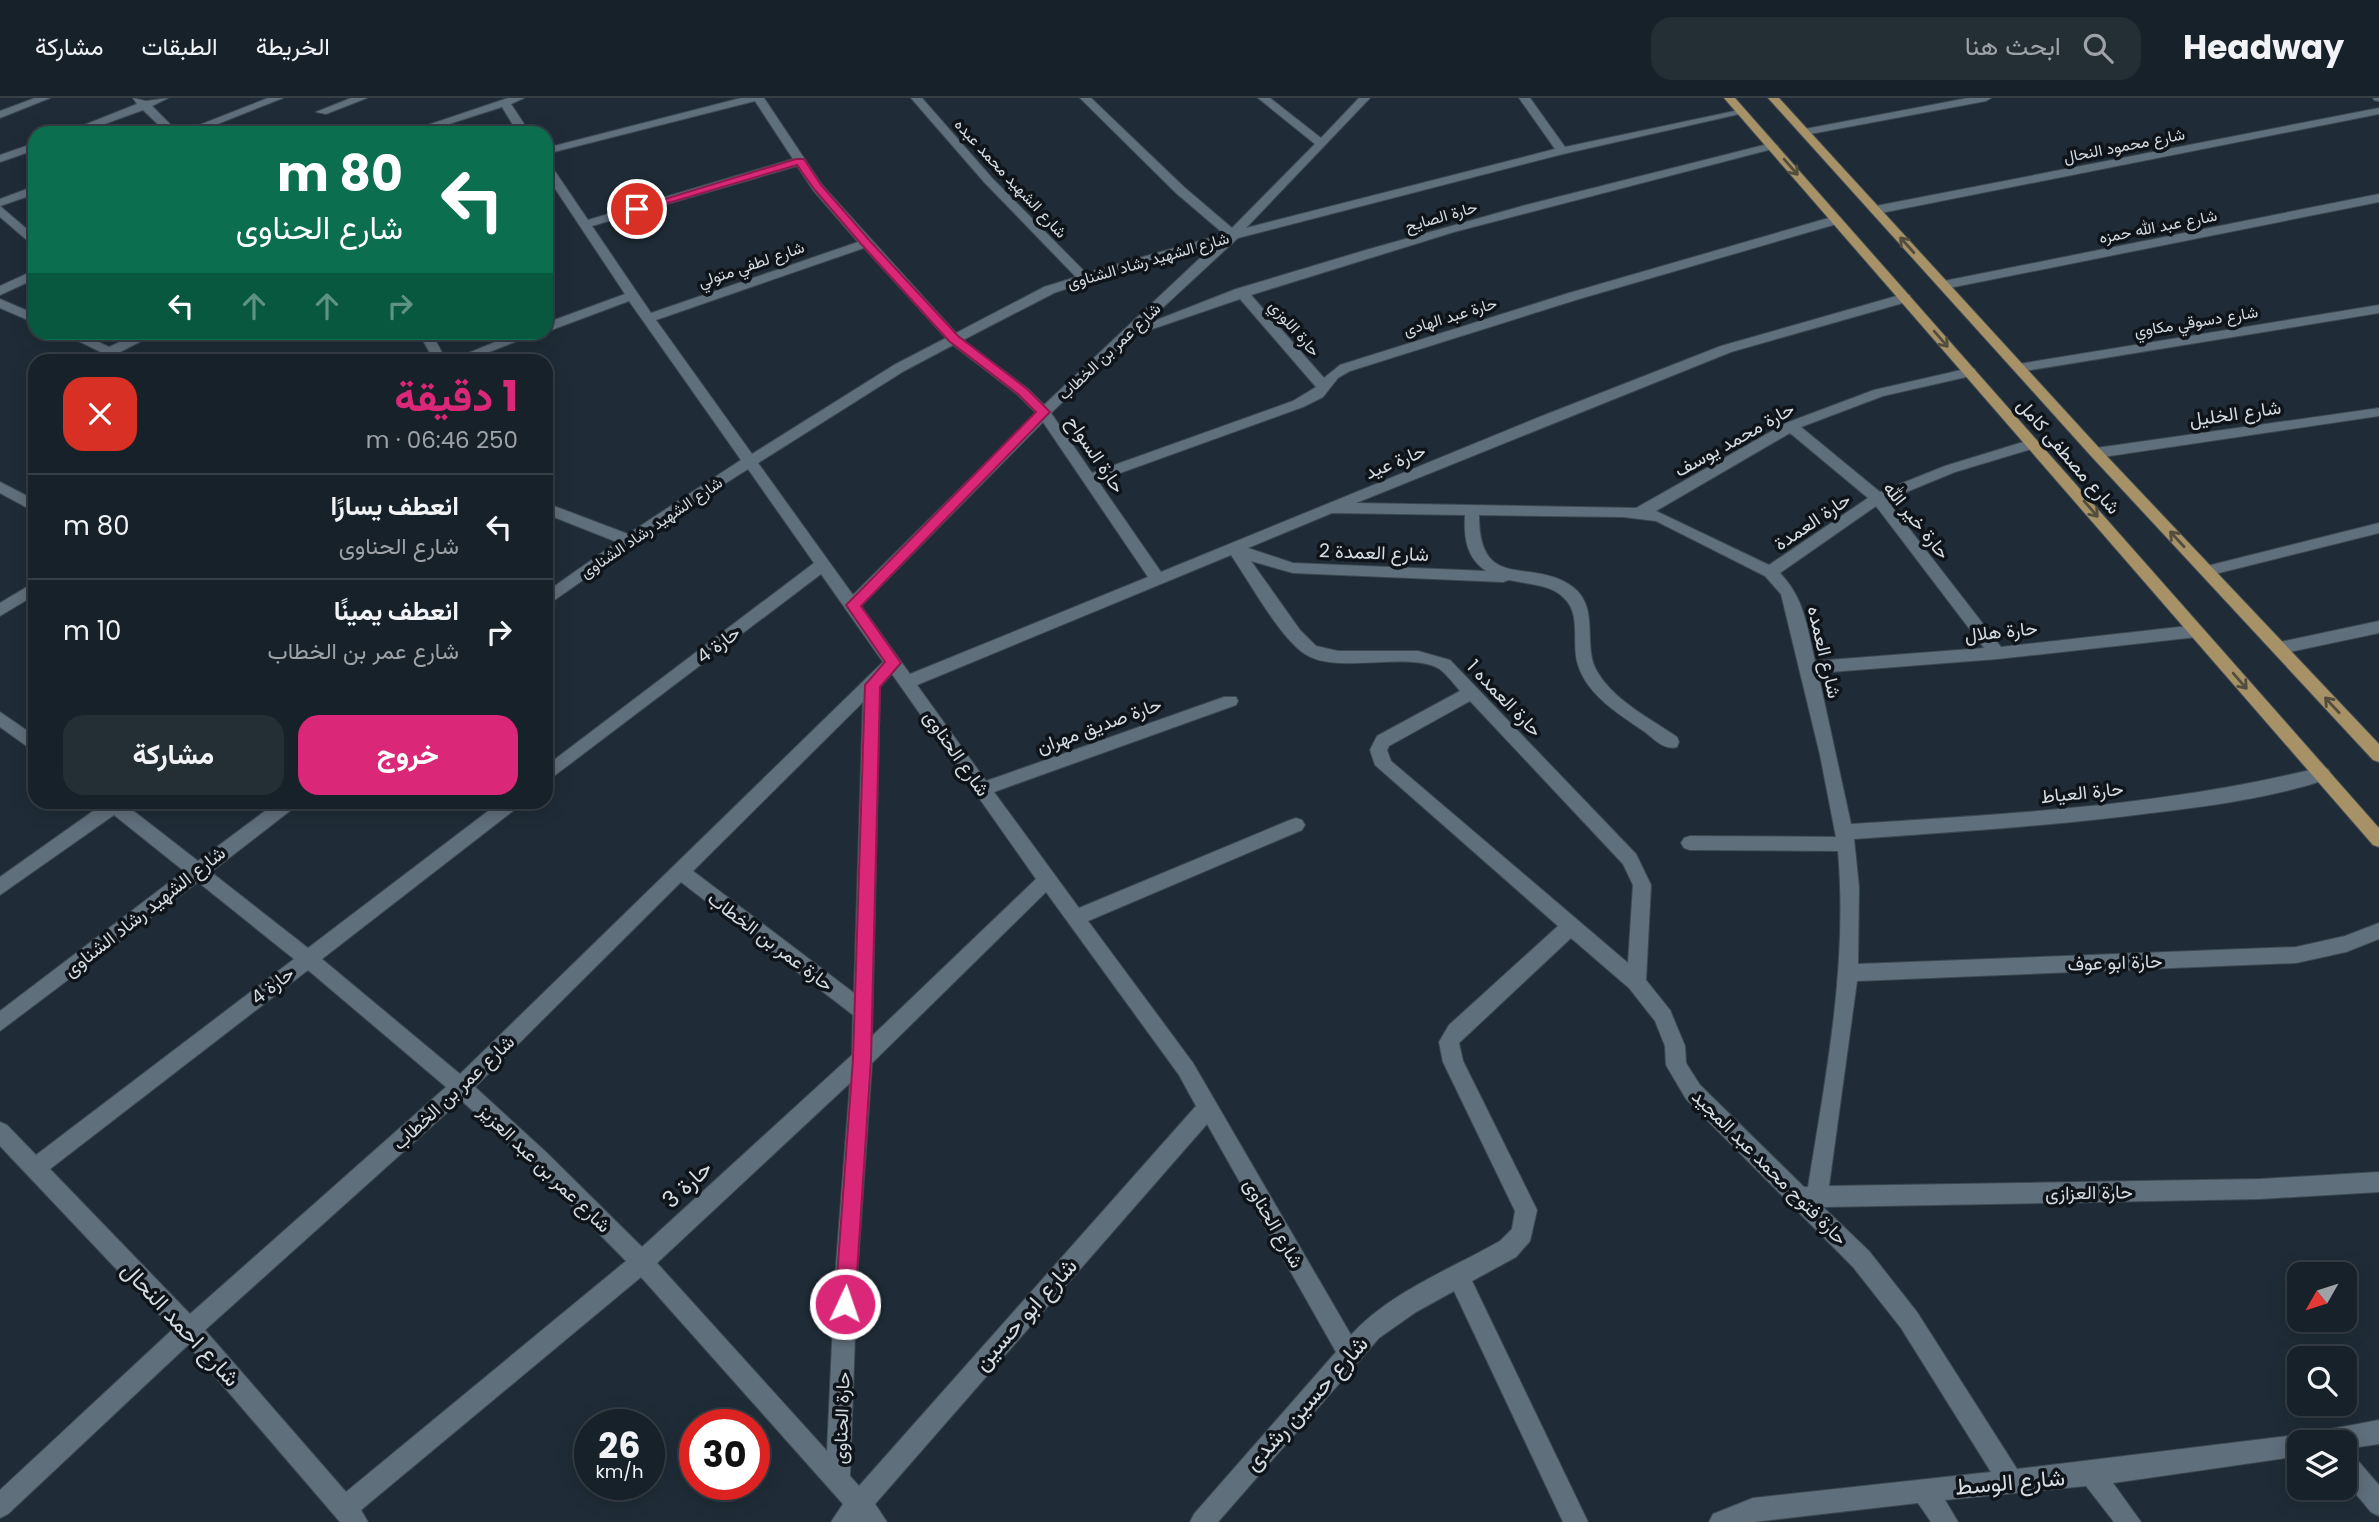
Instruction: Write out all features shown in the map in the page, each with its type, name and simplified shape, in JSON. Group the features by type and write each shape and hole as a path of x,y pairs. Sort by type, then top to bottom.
{"main road":[{"name":"شارع مصطفى كامل","path":"1729,98 2379,839"},
{"name":"شارع مصطفى كامل","path":"1773,98 2096,453 2379,755"}],"street":[{"path":"0,115 45,98"},
{"path":"86,126 142,101 163,98"},
{"path":"204,126 278,98"},
{"path":"322,112 362,98"},
{"path":"431,126 519,98"},
{"path":"553,149 754,98"},
{"name":"حارة السواح","path":"759,98 817,187 866,243 954,338 1023,392 1043,412 1158,579"},
{"name":"شارع الشهيد محمد عبده","path":"916,98 988,180 1084,278"},
{"path":"1085,98 1180,190 1233,236"},
{"path":"1263,98 1322,144"},
{"name":"شارع عمر بن الخطاب","path":"853,605 1043,412 1233,236 1365,98"},
{"path":"1524,98 1562,151"},
{"path":"1805,132 1986,98"},
{"path":"142,101 166,126"},
{"path":"504,102 519,126"},
{"name":"شارع الشهيد رشاد الشناوى","path":"553,595 674,509 899,368 1049,290 1132,262 1562,151 1740,111"},
{"name":"شارع محمود النحال","path":"1876,210 2379,111"},
{"name":"حارة الصايح","path":"1125,336 1241,292 1531,205 1772,146"},
{"path":"0,159 28,149"},
{"path":"584,225 800,161"},
{"name":"شارع الحناوى","path":"553,177 632,296 982,789 1158,1029 1208,1108 1349,1353"},
{"path":"0,203 28,193"},
{"name":"شارع عبد الله حمزه","path":"1944,285 2379,198"},
{"path":"0,210 28,236"},
{"name":"حارة عبد الهادى","path":"1090,479 1298,404 1318,394 1333,375 1345,368 1574,296 1836,220"},
{"name":"شارع لطفي متولي","path":"648,318 866,243"},
{"path":"0,291 28,277"},
{"name":"حارة اللوزي","path":"1241,292 1324,387"},
{"path":"553,325 632,296"},
{"name":"حارة عيد","path":"907,682 1727,349 1905,298"},
{"path":"0,303 28,316"},
{"name":"شارع دسوقي مكاوي","path":"2020,368 2379,309"},
{"path":"83,340 114,354"},
{"path":"109,352 135,340"},
{"path":"474,354 512,340"},
{"name":"حارة محمد يوسف","path":"1640,513 1791,426 1879,393 1970,372"},
{"name":"شارع الخليل","path":"2096,453 2379,412"},
{"name":"حارة خير الله","path":"1791,426 1878,498 1997,653"},
{"name":"حارة العمدة","path":"1770,572 1878,498 1950,469 2033,444"},
{"path":"0,487 28,503"},
{"name":"شارع العمده","path":"1330,508 1640,513 1659,516 1770,572 1788,591 1794,606 1844,838 1850,924 1847,973 1808,1197"},
{"path":"1472,509 1474,545 1485,565 1516,577 1543,581 1564,589 1578,604 1585,665 1594,682 1671,742"},
{"path":"553,511 630,541"},
{"path":"2207,571 2379,528"},
{"name":"شارع العمدة 2","path":"1234,548 1274,564 1303,569 1516,577"},
{"name":"حارة العمده 1","path":"1234,548 1294,634 1311,651 1338,657 1418,657 1444,664 1630,859 1642,884 1636,982"},
{"name":"حارة 4","path":"553,770 823,564"},
{"path":"0,610 28,592"},
{"path":"2280,648 2379,626"},
{"name":"حارة هلال","path":"1808,668 1997,653 2197,631"},
{"name":"شارع عمر بن الخطاب","path":"0,1506 189,1329 461,1087 893,663"},
{"name":"حارة الحناوى","path":"838,1480 846,1278 862,1059 873,685"},
{"name":"حارة فتوح محمد عبد المجيد","path":"1471,693 1383,741 1379,755 1384,765 1636,982 1663,1016 1675,1046 1676,1065 1693,1092 1808,1197 1861,1259 1909,1320 2011,1482"},
{"name":"حارة صديق مهران","path":"982,789 1230,701"},
{"path":"5,729 28,741"},
{"name":"حارة العياط","path":"1690,844 1844,838 2139,807 2226,796 2322,774"},
{"path":"0,887 104,809"},
{"name":"شارع عمر بن عبد العزيز","path":"120,809 307,958 461,1087 540,1160 642,1262 875,1522"},
{"name":"شارع الشهيد رشاد الشناوى","path":"0,1022 197,869 279,809"},
{"name":"حارة 4","path":"34,1169 503,809"},
{"path":"1077,918 1296,825"},
{"name":"حارة عمر بن الخطاب","path":"681,872 862,1010"},
{"name":"حارة 3","path":"350,1515 642,1262 862,1059 1048,879"},
{"name":"شارع حسين رشدى","path":"1202,1522 1349,1353 1380,1324 1508,1249 1521,1234 1526,1210 1453,1062 1449,1042 1456,1031 1571,926"},
{"name":"حارة ابو عوف","path":"1847,973 2296,955 2346,944 2379,931"},
{"name":"شارع ابو حسين","path":"843,1522 1208,1108"},
{"name":"شارع احمد النحال","path":"0,1132 189,1329 350,1515"},
{"name":"حارة العزازى","path":"1808,1197 2260,1189 2379,1182"},
{"path":"1458,1276 1576,1522"},
{"path":"2357,1435 2379,1432"},
{"name":"شارع الوسط","path":"1721,1522 1753,1510 2091,1474 2287,1446"},
{"path":"2091,1474 2129,1522"},
{"path":"2357,1478 2379,1504"},
{"path":"1923,1490 1946,1522"}],"route":[{"path":"637,209 800,161 817,187 954,338 1034,401 1043,412 853,605 893,663 873,685 862,1059 845,1304"}]}
